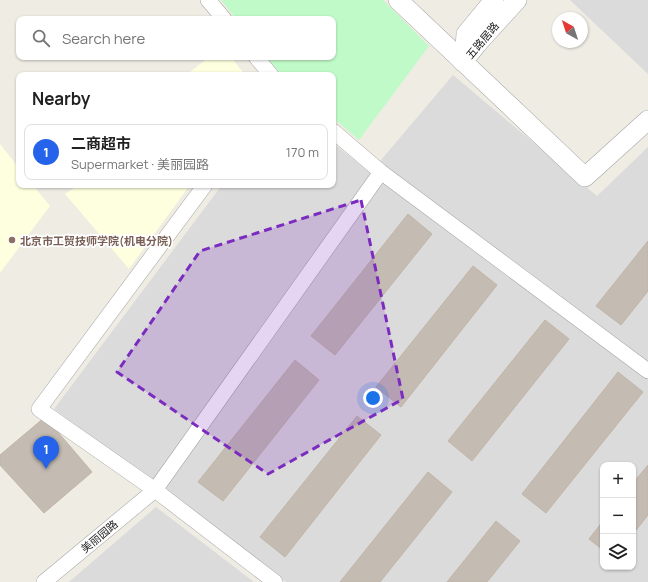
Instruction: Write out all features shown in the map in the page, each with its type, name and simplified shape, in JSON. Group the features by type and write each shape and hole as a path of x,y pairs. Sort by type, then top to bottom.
{"street":[{"path":"208,0 221,16"},
{"path":"398,0 585,178 648,120"},
{"name":"五路居路","path":"463,62 466,34 494,0"},
{"name":"五路居路","path":"463,62 477,44 517,0"},
{"path":"258,60 268,72"},
{"path":"336,134 381,172 648,372"},
{"name":"美丽园路","path":"44,582 155,490 381,172"},
{"path":"203,188 39,409 155,490 276,582"}],"highlighted area":[{"path":"361,200 403,399 268,474 117,372 200,251"}],"shaded area":[{"path":"570,0 648,0 648,74 588,17 588,12 583,12"},
{"path":"205,60 233,60 243,72 190,72"},
{"path":"453,75 597,196 648,147 648,582 286,582 54,409 220,188 336,188 336,145 370,173"},
{"name":"北京市工贸技师学院(机电分院)","path":"0,144 16,164 16,188 35,188 50,206 0,273"},
{"path":"74,188 188,188 129,269 65,194"},
{"path":"156,507 254,582 69,582"}],"green space":[{"path":"221,0 383,0 429,46 359,140 336,121 336,72 279,72 269,60 336,60 336,16 234,16"}],"building":[{"path":"408,214 432,234 335,355 311,336"},
{"path":"648,241 648,291 621,325 596,306"},
{"path":"473,266 497,285 401,407 376,387"},
{"path":"545,320 569,339 472,461 448,441"},
{"path":"295,360 319,380 223,501 198,482"},
{"path":"618,372 643,392 546,513 522,494"},
{"path":"357,416 381,435 285,557 260,537"},
{"path":"45,417 92,472 44,513 0,465 0,455"},
{"path":"648,465 648,515 636,530 636,498 636,479"},
{"path":"428,472 452,492 380,582 340,582"},
{"path":"496,521 520,541 487,582 447,582"},
{"path":"600,525 600,548 589,539"}],"place":[{"name":"北京市工贸技师学院(机电分院)","path":"12,240"},
{"name":"二商超市","path":"46,469"}]}
